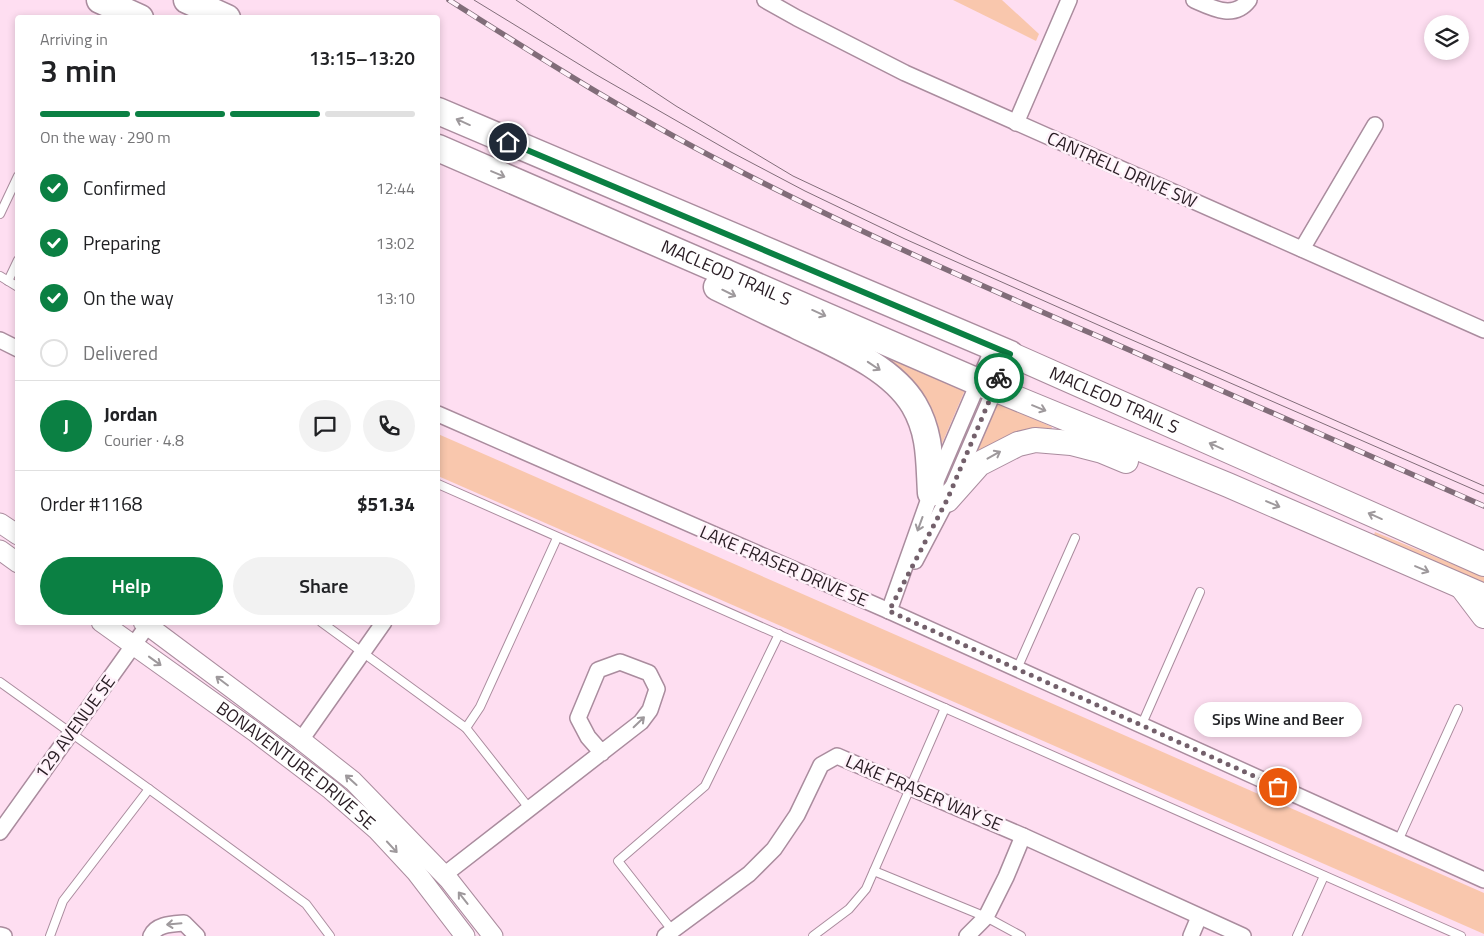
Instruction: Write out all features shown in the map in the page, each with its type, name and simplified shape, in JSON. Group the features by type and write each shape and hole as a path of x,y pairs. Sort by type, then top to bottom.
{"highway":[{"path":"100,0 133,15"},
{"path":"187,0 220,15"},
{"name":"MACLEOD TRAIL S","path":"440,112 1002,350 1484,564"},
{"name":"MACLEOD TRAIL S","path":"440,149 986,386 1228,485 1484,596"},
{"path":"646,237 666,260 848,350 877,368 896,384 914,404 924,430 939,497 979,464 1018,444 1035,440 1071,443 1102,451 1187,486 1228,485"},
{"path":"1460,586 1484,616"}],"street":[{"name":"CANTRELL DRIVE SW","path":"765,0 805,23 905,73 1484,330"},
{"path":"1016,123 1069,0"},
{"path":"1194,0 1222,12 1230,12 1243,7 1249,0"},
{"path":"1302,248 1375,125"},
{"path":"0,340 15,348"},
{"path":"889,611 1002,350"},
{"name":"LAKE FRASER DRIVE SE","path":"440,415 889,611 1484,880"},
{"path":"0,523 15,533"},
{"path":"0,550 15,561"},
{"name":"BONAVENTURE DRIVE SE","path":"105,625 255,732 331,790 377,830 416,872 465,936"},
{"name":"129 AVENUE SE","path":"0,832 72,733 146,625"},
{"name":"BONAVENTURE DRIVE SE","path":"148,625 353,781 444,875 493,936"},
{"path":"301,740 382,625"},
{"path":"444,875 529,808 602,753 641,722 650,710 657,689 650,673 620,662 598,670 578,718 588,737 602,753"},
{"name":"LAKE FRASER WAY SE","path":"668,933 749,874 774,849 797,815 821,765 837,756 1022,836 1243,936"},
{"path":"967,936 986,917 1006,878 1022,836"},
{"path":"1191,936 1199,917"},
{"path":"151,936 153,932 167,924 184,923 197,936"},
{"path":"0,935 4,936"}],"lane":[{"path":"0,214 15,182"},
{"path":"8,282 15,267"},
{"path":"0,276 15,286"},
{"path":"440,485 1461,936"},
{"path":"466,728 480,707 557,538"},
{"path":"1017,669 1075,538"},
{"path":"1142,724 1200,592"},
{"path":"325,625 466,728 529,808"},
{"path":"668,933 618,860 704,786 779,634"},
{"path":"0,682 306,904 330,936"},
{"path":"813,936 849,908 866,890 945,708"},
{"path":"1398,841 1458,709"},
{"path":"50,936 63,901 150,789"},
{"path":"874,871 986,917 1021,936"},
{"path":"1297,936 1324,876"}],"shaded area":[{"path":"953,0 1002,0 1039,34 1036,41"},
{"path":"869,349 965,390 938,453"},
{"path":"996,402 1052,427 1050,433 972,461"},
{"path":"440,435 1484,893 1484,934 440,477"},
{"path":"1375,532 1484,577 1484,586 1373,538"}],"tram line":[{"path":"474,0 595,74 731,152 805,191 905,239 1484,494"},
{"path":"516,0 676,106 793,176 969,259 1484,486"}],"railway":[{"path":"449,0 552,65 657,127 824,213 971,280 1484,506"}],"way so far":[{"path":"999,378 947,500 889,611 1278,787"}],"place":[{"name":"Sips Wine and Beer","path":"1278,787"}],"route":[{"path":"508,142 994,346 1010,354 999,378"}]}
